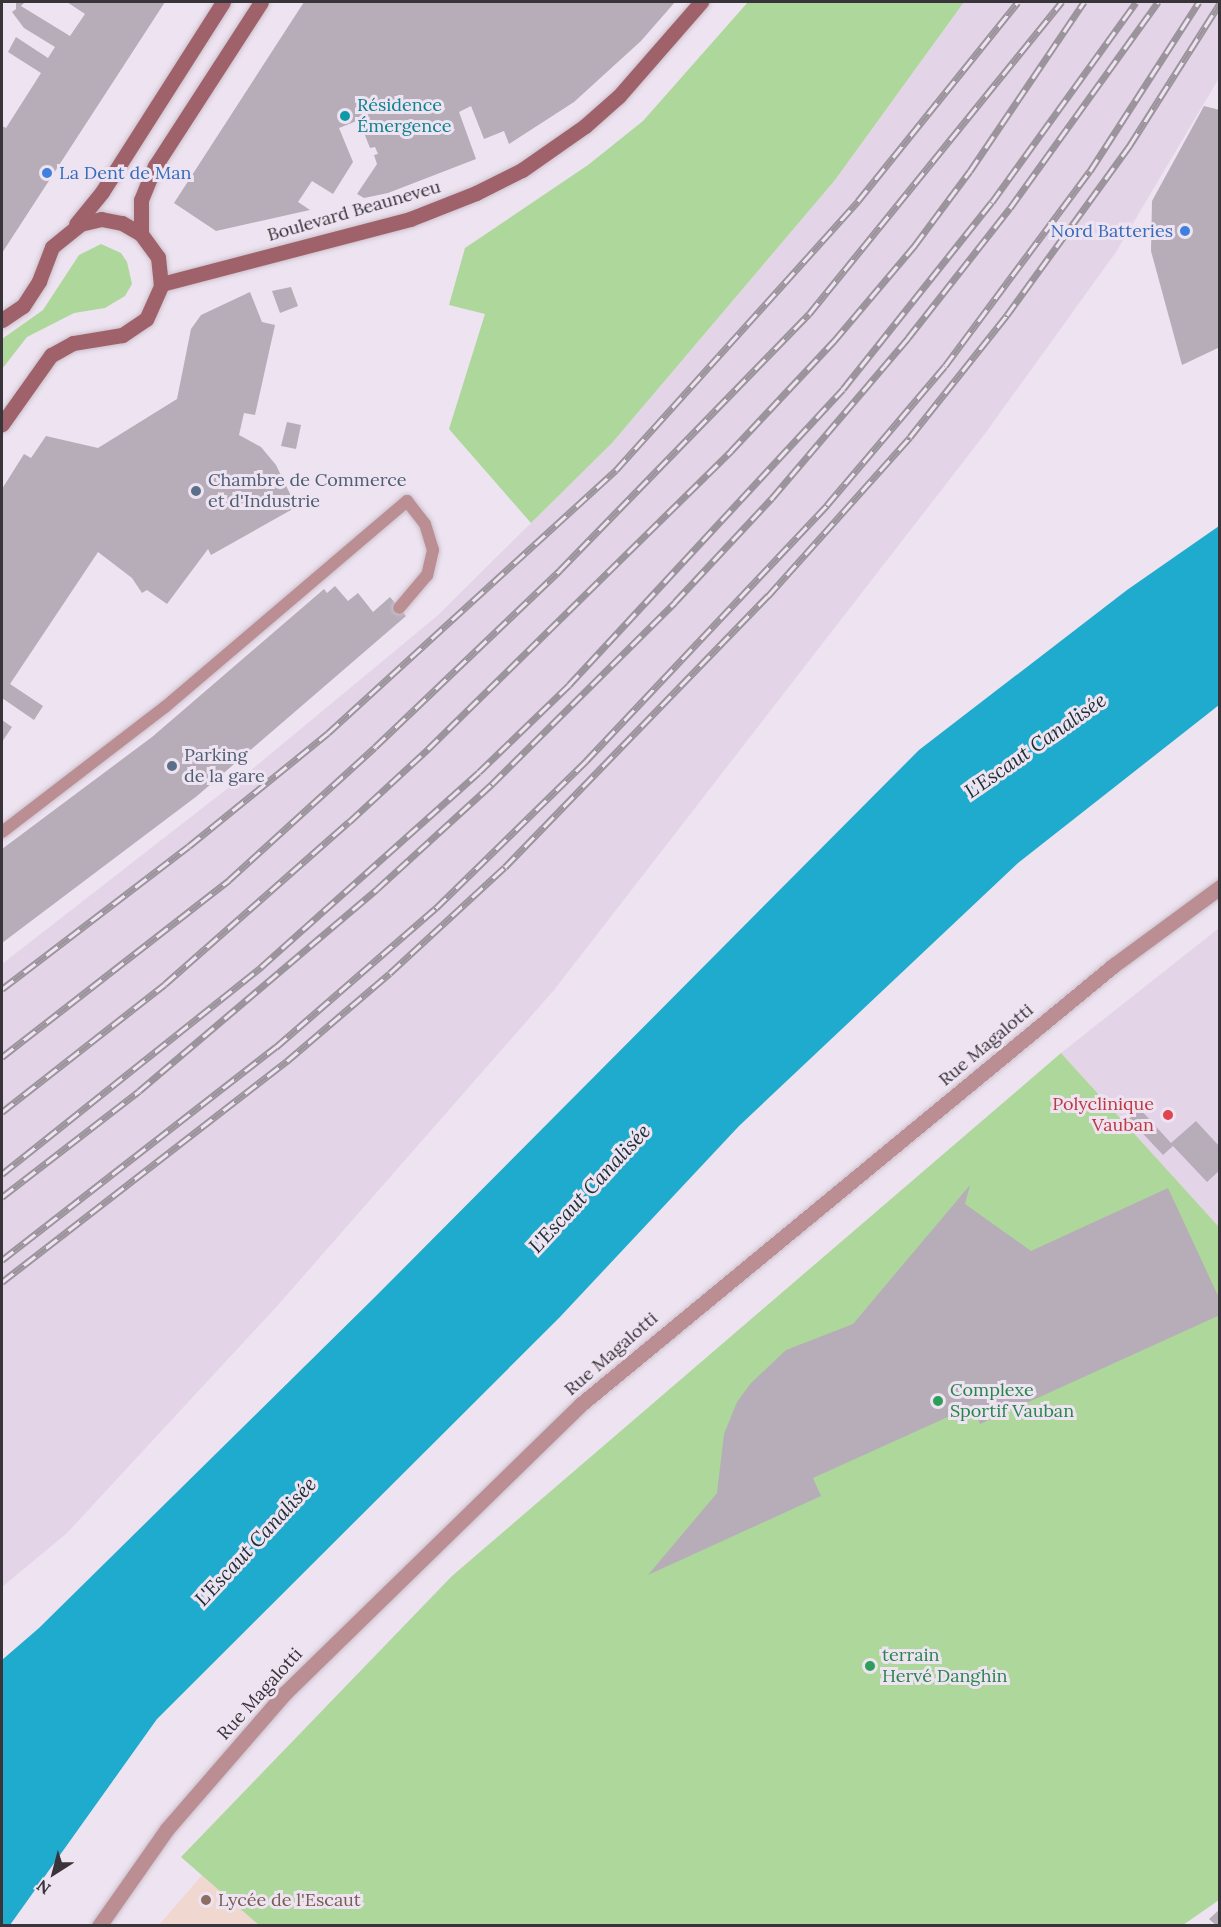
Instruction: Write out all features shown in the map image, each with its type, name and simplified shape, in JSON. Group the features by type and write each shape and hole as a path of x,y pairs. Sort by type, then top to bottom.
{"main road":[{"path":"2,320 17,312 29,299 52,246 73,227 102,192 223,2"},
{"path":"141,234 141,200 155,166 261,2"},
{"name":"Boulevard Beauneveu","path":"161,284 410,219 522,170 611,104 651,63 701,2"},
{"path":"2,423 51,355 73,343 115,336 135,328 155,307 161,284 158,257 141,234 108,219 73,227"}],"street":[{"name":"Rue Magalotti","path":"99,1926 167,1829 284,1694 580,1405 1114,965 1220,887"}],"lane":[{"path":"2,832 159,712 406,501 425,524 433,550 427,575 399,608"}],"shaded area":[{"path":"964,2 1219,2 1219,78 1116,252 984,435 554,990 278,1305 67,1533 2,1587 2,964 250,771 437,616 612,443 835,180"},
{"name":"Polyclinique Vauban","path":"1219,928 1219,1227 1061,1053"},
{"name":"Lycée de l'Escaut","path":"203,1874 259,1925 158,1926"}],"green space":[{"path":"748,2 964,2 835,180 612,443 531,523 449,429 485,314 449,305 465,248 588,165 643,121"},
{"path":"101,244 121,253 127,262 132,284 125,296 105,308 74,313 27,337 2,369 2,339 43,310 79,255"},
{"name":"Complexe Sportif Vauban","path":"1061,1053 1219,1227 1219,1900 1183,1925 259,1925 181,1857 452,1576"}],"water":[{"name":"L'Escaut Canalisée","path":"1219,526 1219,705 1018,863 739,1126 559,1318 157,1719 10,1925 2,1925 2,1660 39,1628 376,1296 919,750 1127,590"}],"building":[{"path":"16,2 25,2 21,6 70,36 85,14 67,2 165,2 2,253 2,126 6,128 41,73 8,52 16,37 48,58 55,47 24,28 12,12 16,9"},
{"name":"Résidence Émergence","path":"304,2 675,2 641,41 574,102 509,144 504,131 484,139 471,106 459,112 476,159 388,193 364,198 357,194 377,164 374,155 378,154 375,147 370,148 359,120 339,128 353,162 333,194 312,181 298,202 310,210 216,231 174,203"},
{"name":"Nord Batteries","path":"1204,106 1220,110 1220,347 1182,365 1151,251 1152,201"},
{"path":"291,287 298,306 280,313 272,291"},
{"path":"250,292 262,322 275,325 255,415 244,413 239,435 261,447 276,465 293,500 291,510 211,555 208,549 167,604 147,590 142,593 132,578 98,552 10,684 43,706 34,720 2,698 2,489 24,454 31,458 46,436 98,448 177,399 191,329 201,315"},
{"path":"287,422 301,425 296,449 281,446"},
{"name":"Parking de la gare","path":"335,586 348,601 358,593 373,612 390,597 406,616 197,796 2,943 2,849 152,737 324,589 327,593"},
{"path":"2,720 12,727 2,742"},
{"path":"1140,1109 1171,1143 1196,1121 1220,1147 1220,1170 1207,1182 1173,1146 1163,1155 1129,1119"},
{"path":"970,1185 965,1204 1031,1251 1168,1188 1220,1300 1220,1315 980,1424 972,1406 813,1478 821,1496 648,1575 717,1493 724,1434 737,1402 751,1383 786,1350 853,1324"},
{"path":"1220,1909 1220,1926 1217,1926 1209,1919"}],"railway":[{"path":"2,989 189,846 328,733 616,470 858,201 1018,2"},
{"path":"2,1057 229,880 375,747 560,570 809,314 1062,2"},
{"path":"2,1112 165,984 349,822 428,749 731,451 834,341 915,245 970,171 1084,2"},
{"path":"2,1174 261,967 479,772 569,685 843,389 992,202 1136,2"},
{"path":"2,1197 139,1091 377,889 492,784 675,602 772,498 908,338 1010,208 1158,2"},
{"path":"2,1260 276,1047 436,908 586,761 827,505 945,366 1090,171 1199,2"},
{"path":"2,1282 287,1061 390,973 505,867 768,596 910,437 1007,315 1130,145 1220,3"}],"place":[{"name":"Résidence Émergence","path":"345,116"},
{"name":"La Dent de Man","path":"47,173"},
{"name":"Nord Batteries","path":"1185,231"},
{"name":"Chambre de Commerce et d'Industrie","path":"196,491"},
{"name":"Parking de la gare","path":"172,766"},
{"name":"Polyclinique Vauban","path":"1168,1115"},
{"name":"Complexe Sportif Vauban","path":"938,1401"},
{"name":"terrain Hervé Danghin","path":"870,1666"},
{"name":"Lycée de l'Escaut","path":"206,1900"}]}
